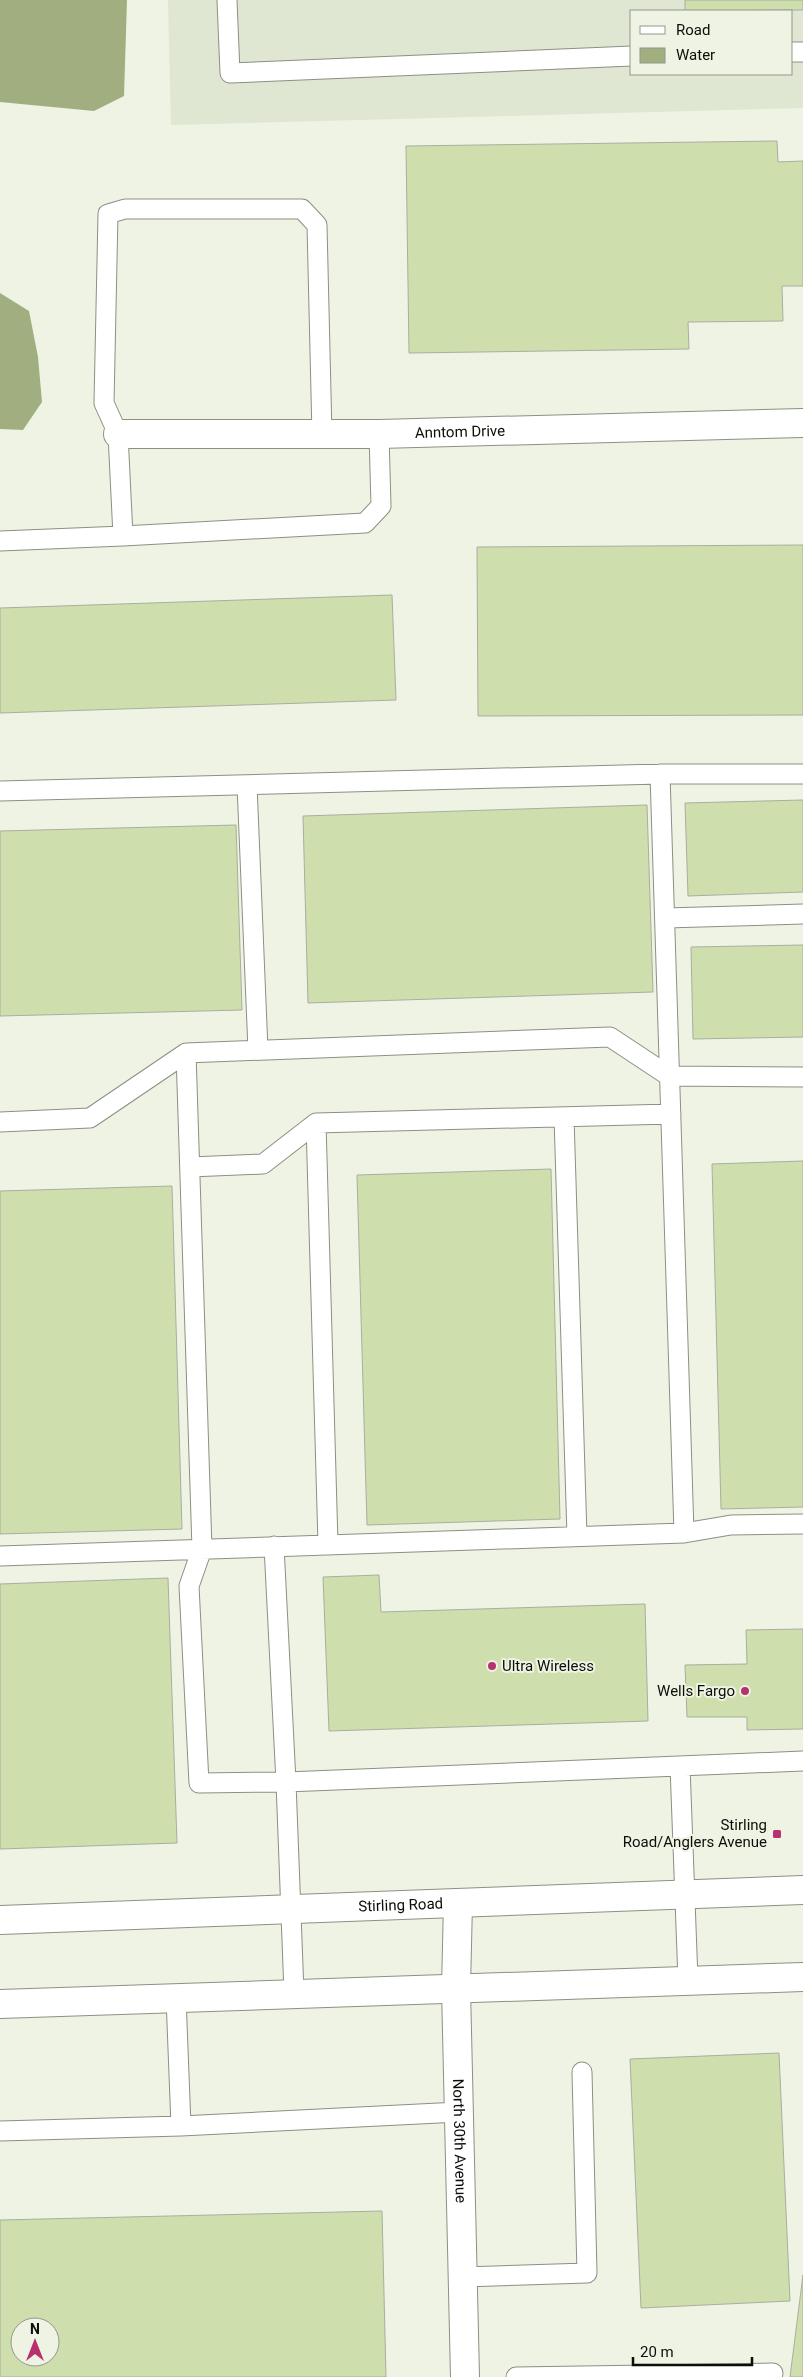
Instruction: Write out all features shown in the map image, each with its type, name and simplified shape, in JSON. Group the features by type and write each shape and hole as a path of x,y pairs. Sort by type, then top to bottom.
{"main road":[{"name":"Anntom Drive","path":"118,434 322,435 803,423"},
{"name":"Stirling Road","path":"0,1920 803,1890"},
{"name":"North 30th Avenue","path":"458,1903 456,1988 465,2377"},
{"path":"0,2004 803,1977"}],"lane":[{"path":"227,0 230,72 630,56"},
{"path":"123,536 118,434 104,403 108,214 125,209 302,209 317,225 322,435"},
{"path":"0,541 364,523 381,506 379,434"},
{"path":"0,791 660,774 803,774"},
{"path":"660,774 684,1533"},
{"path":"247,785 258,1050"},
{"path":"665,918 803,914"},
{"path":"0,1122 90,1118 186,1053 610,1037 669,1076 803,1077"},
{"path":"186,1053 202,1549 189,1586 199,1783 286,1782 803,1761"},
{"path":"190,1167 263,1164 316,1123 671,1114"},
{"path":"564,1117 578,1536"},
{"path":"316,1123 328,1544"},
{"path":"0,1556 684,1533 731,1525 803,1524"},
{"path":"274,1546 294,1993"},
{"path":"680,1766 688,1980"},
{"path":"176,1997 181,2126"},
{"path":"463,2277 587,2273 582,2072"},
{"path":"0,2130 181,2126 459,2112"},
{"path":"516,2377 772,2373 772,2377"}],"shaded area":[{"path":"168,0 803,0 803,108 171,125"}],"water":[{"path":"0,0 127,0 124,96 94,111 0,102"},
{"path":"0,293 29,311 38,357 42,402 23,430 0,429"}],"building":[{"path":"685,0 803,0 803,10 685,10"},
{"path":"777,141 778,162 803,161 803,286 782,286 783,321 688,322 689,349 409,353 406,146"},
{"path":"803,545 803,715 478,716 477,547"},
{"path":"392,595 396,700 0,713 0,608"},
{"path":"803,800 803,892 688,896 685,803"},
{"path":"647,805 653,992 308,1003 303,816"},
{"path":"236,825 242,1010 0,1016 0,831"},
{"path":"803,945 803,1037 693,1039 691,947"},
{"path":"803,1161 803,1507 721,1509 712,1164"},
{"path":"551,1169 560,1519 367,1525 357,1175"},
{"path":"172,1186 182,1529 0,1534 0,1191"},
{"path":"379,1575 381,1612 645,1604 648,1721 329,1731 323,1577"},
{"path":"168,1578 177,1843 0,1849 0,1584"},
{"name":"Wells Fargo","path":"803,1629 803,1729 747,1730 747,1717 687,1717 685,1665 747,1664 746,1630"},
{"path":"779,2053 790,2301 641,2308 630,2059"},
{"path":"382,2211 386,2377 0,2377 0,2220"},
{"path":"803,2275 803,2377 790,2377"}],"place":[{"name":"Ultra Wireless","path":"492,1666"},
{"name":"Wells Fargo","path":"745,1691"},
{"name":"Stirling Road/Anglers Avenue","path":"777,1834"}]}
